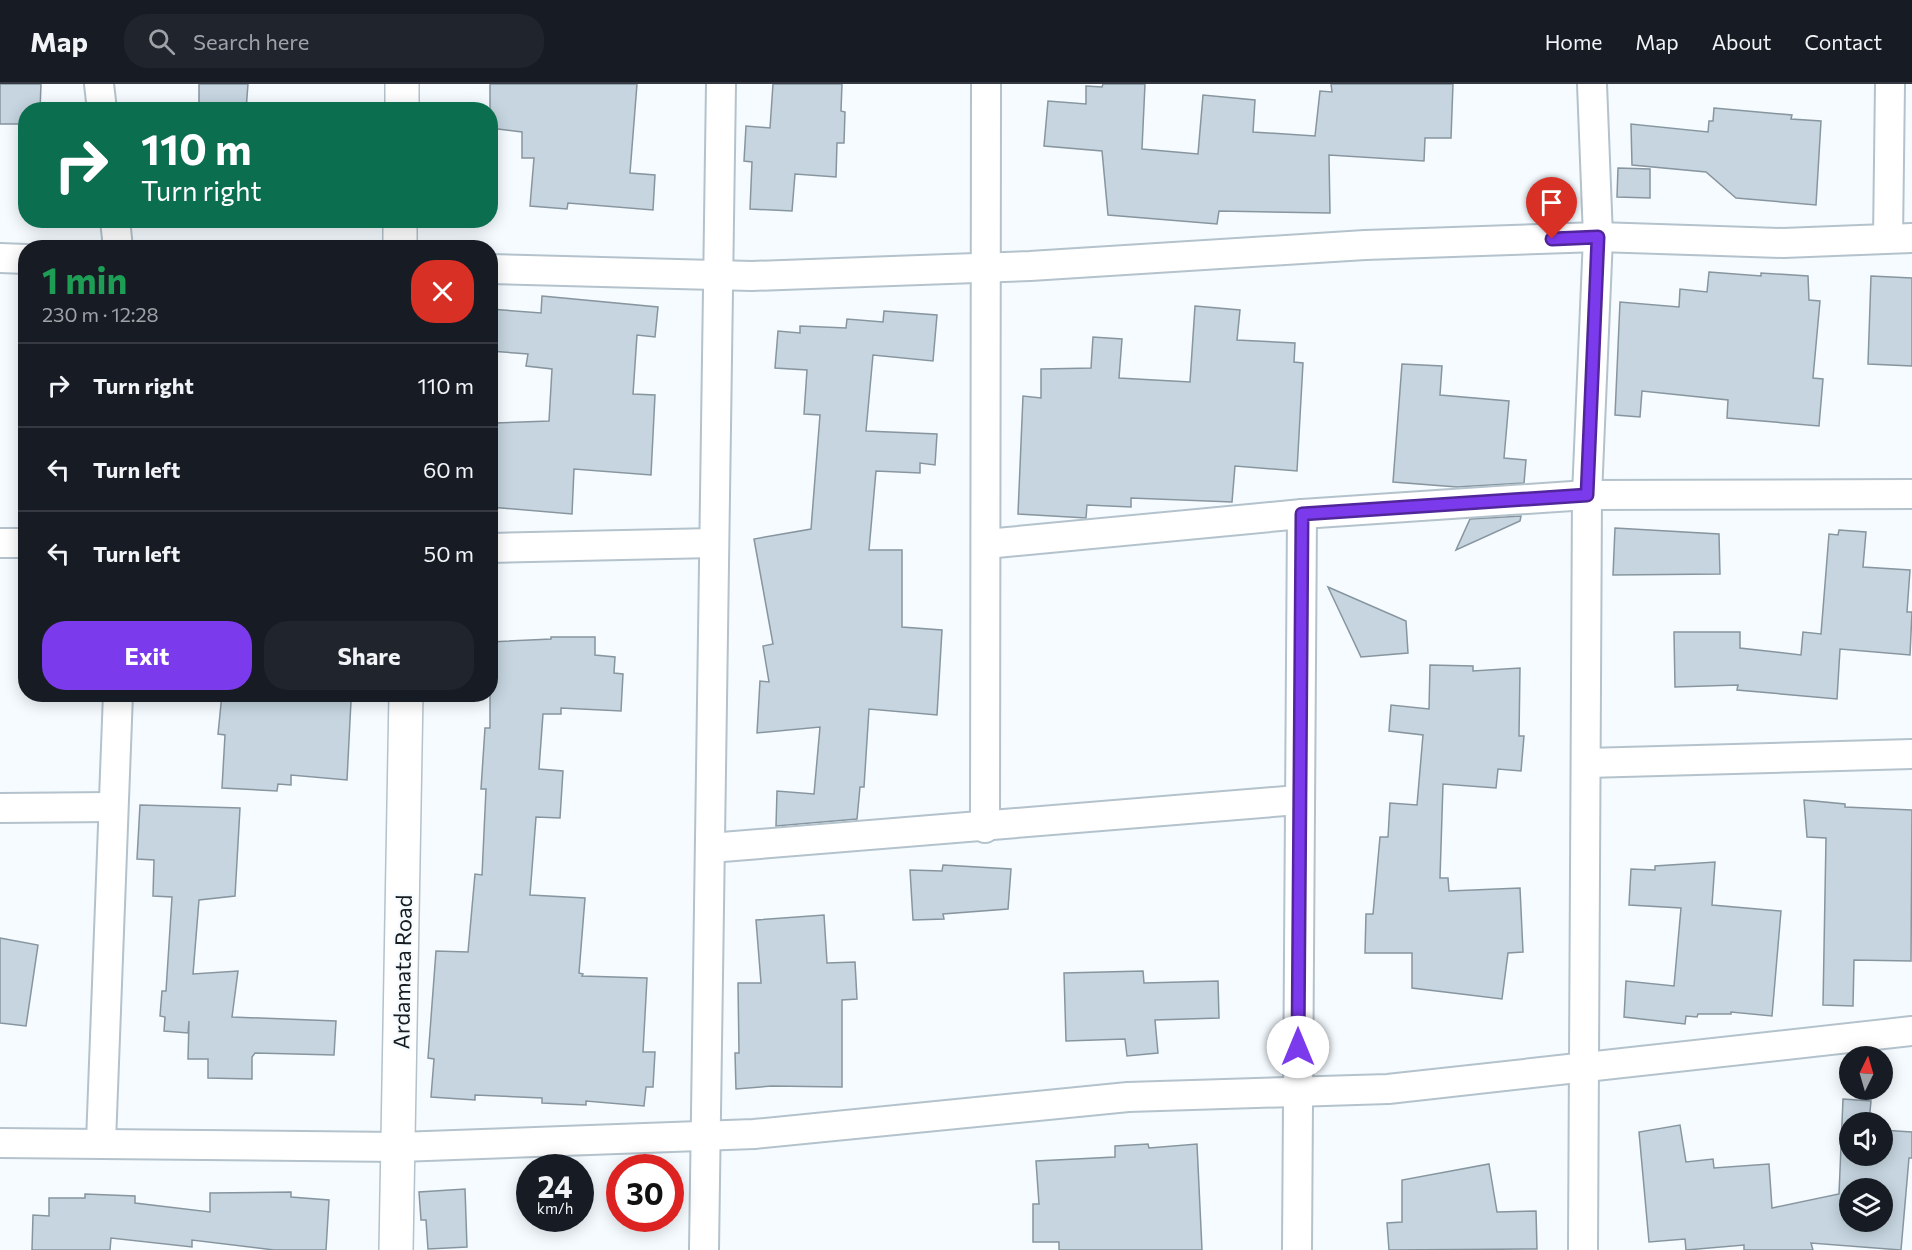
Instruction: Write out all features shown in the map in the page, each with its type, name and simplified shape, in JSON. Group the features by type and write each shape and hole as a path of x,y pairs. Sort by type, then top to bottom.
{"main road":[{"path":"402,84 402,102"},
{"name":"Ardamata Road","path":"396,1250 406,702"}],"street":[{"path":"99,84 101,102"},
{"path":"704,1250 720,84"},
{"path":"985,828 986,84"},
{"path":"1583,1250 1587,495 1598,237 1592,84"},
{"path":"498,269 717,275 987,268 1365,246 1598,237 1783,243 1900,238 1890,84"},
{"path":"0,258 18,259"},
{"path":"986,544 1302,514 1587,495 1912,494"},
{"path":"1297,1250 1298,800 1302,514"},
{"path":"0,543 18,543"},
{"path":"498,548 714,543"},
{"path":"101,1142 117,702"},
{"path":"1586,763 1912,754"},
{"path":"710,848 985,828 1298,800"},
{"path":"0,808 112,807"},
{"path":"0,1143 101,1142 399,1147 765,1133 1128,1097 1388,1089 1912,1031"}],"building":[{"path":"0,84 41,84 40,102 18,102 18,124 0,124"},
{"path":"199,84 248,84 247,102 199,102"},
{"path":"490,84 637,84 630,173 655,175 653,210 568,203 567,209 530,206 534,158 522,158 522,132 498,129 498,102 490,102"},
{"path":"773,84 842,84 841,111 845,112 844,143 837,143 836,177 795,174 792,211 750,209 752,162 744,161 746,126 770,128"},
{"path":"1103,84 1145,84 1142,149 1198,154 1203,95 1255,100 1253,132 1315,136 1320,91 1332,92 1331,84 1453,84 1451,138 1425,138 1424,161 1329,155 1330,213 1219,211 1217,224 1108,215 1102,151 1044,146 1048,101 1086,104 1086,86 1102,87"},
{"path":"1714,108 1792,115 1791,119 1821,121 1816,205 1736,198 1706,172 1632,165 1631,124 1708,132 1709,121 1713,121"},
{"path":"1618,168 1650,169 1650,198 1617,197"},
{"path":"1709,272 1761,276 1761,273 1808,276 1809,300 1820,301 1813,378 1823,379 1819,426 1727,418 1728,400 1642,391 1640,417 1615,415 1620,302 1679,307 1680,289 1707,292"},
{"path":"1871,276 1912,278 1912,366 1868,364"},
{"path":"542,296 658,307 655,337 637,335 633,394 655,395 651,475 574,469 572,514 498,508 498,423 549,421 552,369 526,366 528,354 498,352 498,310 541,313"},
{"path":"1195,306 1240,310 1237,340 1295,343 1294,362 1303,363 1297,471 1235,466 1232,502 1131,498 1131,507 1087,505 1086,518 1018,514 1023,396 1041,398 1041,369 1091,368 1093,337 1122,339 1119,378 1190,382"},
{"path":"884,311 937,315 933,361 873,355 866,431 937,434 935,465 920,463 920,473 876,471 869,550 902,550 902,627 942,630 937,715 869,709 864,787 860,787 857,819 776,826 777,791 814,794 820,727 757,733 760,681 769,682 763,646 773,644 754,539 811,529 820,415 804,414 807,370 775,368 778,331 800,333 800,326 846,328 847,319 883,322"},
{"path":"1402,364 1442,366 1440,395 1509,401 1504,458 1526,460 1524,483 1457,487 1393,482"},
{"path":"1521,516 1520,521 1456,550 1470,519"},
{"path":"1615,528 1719,534 1720,574 1613,575"},
{"path":"1839,530 1866,532 1863,567 1910,570 1907,612 1912,612 1910,655 1840,649 1837,699 1737,690 1738,685 1675,687 1674,632 1740,632 1740,648 1801,655 1803,632 1821,634 1829,534 1838,535"},
{"path":"1328,587 1406,621 1408,653 1361,657"},
{"path":"551,637 595,637 595,655 615,657 614,673 623,674 621,711 561,708 561,714 543,714 539,769 563,771 560,818 536,817 530,895 585,898 579,973 583,974 582,976 647,978 643,1052 655,1052 653,1087 646,1087 644,1106 586,1101 586,1105 542,1103 542,1098 475,1095 475,1100 431,1097 434,1059 428,1058 436,951 468,952 475,874 482,875 486,789 481,789 485,728 490,728 490,702 498,702 498,642 551,639"},
{"path":"1430,665 1473,666 1473,671 1520,668 1519,736 1524,736 1521,771 1498,769 1496,788 1443,784 1440,878 1448,878 1449,891 1520,888 1523,952 1508,953 1502,999 1412,988 1412,953 1365,953 1366,914 1373,914 1380,837 1388,837 1390,803 1417,805 1423,735 1389,731 1391,705 1429,709"},
{"path":"221,702 351,702 347,780 291,775 291,785 278,784 277,791 222,788 225,735 218,734"},
{"path":"1804,800 1845,804 1845,807 1912,810 1911,961 1854,960 1853,1006 1823,1005 1826,838 1807,837"},
{"path":"140,805 240,808 235,896 199,900 193,974 238,971 232,1017 336,1021 334,1055 255,1053 252,1057 252,1079 208,1078 208,1059 188,1059 189,1021 188,1033 164,1031 165,1017 160,1016 162,991 166,991 172,897 153,896 154,860 137,859"},
{"path":"1715,862 1712,905 1781,911 1772,1016 1731,1012 1731,1014 1698,1014 1697,1017 1686,1016 1685,1024 1624,1017 1626,981 1674,986 1681,908 1629,905 1631,869 1655,870 1655,866"},
{"path":"943,865 1011,869 1008,909 943,914 944,919 913,920 910,870 942,871"},
{"path":"824,915 827,963 855,962 857,999 842,1000 842,1087 772,1086 736,1089 735,1053 739,1053 738,983 761,983 756,920"},
{"path":"0,938 38,945 26,1026 0,1023"},
{"path":"1143,971 1144,983 1218,981 1219,1018 1155,1020 1158,1053 1127,1056 1125,1039 1066,1041 1064,973"},
{"path":"1843,1100 1871,1101 1870,1112 1842,1112"},
{"path":"1680,1125 1686,1162 1713,1159 1714,1168 1769,1164 1772,1208 1839,1194 1839,1232 1893,1232 1893,1178 1840,1178 1840,1166 1893,1166 1893,1131 1912,1132 1912,1158 1909,1158 1901,1250 1811,1243 1813,1250 1744,1250 1744,1245 1686,1250 1685,1239 1649,1242 1639,1132"},
{"path":"1148,1144 1149,1148 1197,1144 1202,1250 1059,1250 1059,1242 1033,1242 1033,1204 1039,1204 1036,1161 1115,1157 1115,1146"},
{"path":"1489,1164 1497,1212 1536,1211 1537,1249 1389,1250 1387,1223 1402,1222 1402,1180"},
{"path":"465,1189 467,1247 428,1249 426,1220 421,1220 419,1192"},
{"path":"291,1192 291,1197 329,1200 326,1250 274,1250 192,1240 192,1247 111,1238 110,1250 32,1250 33,1215 49,1216 49,1198 85,1198 85,1194 135,1196 135,1203 210,1212 210,1193"}],"route":[{"path":"1298,1047 1298,800 1302,514 1587,495 1598,237 1552,239"}]}
